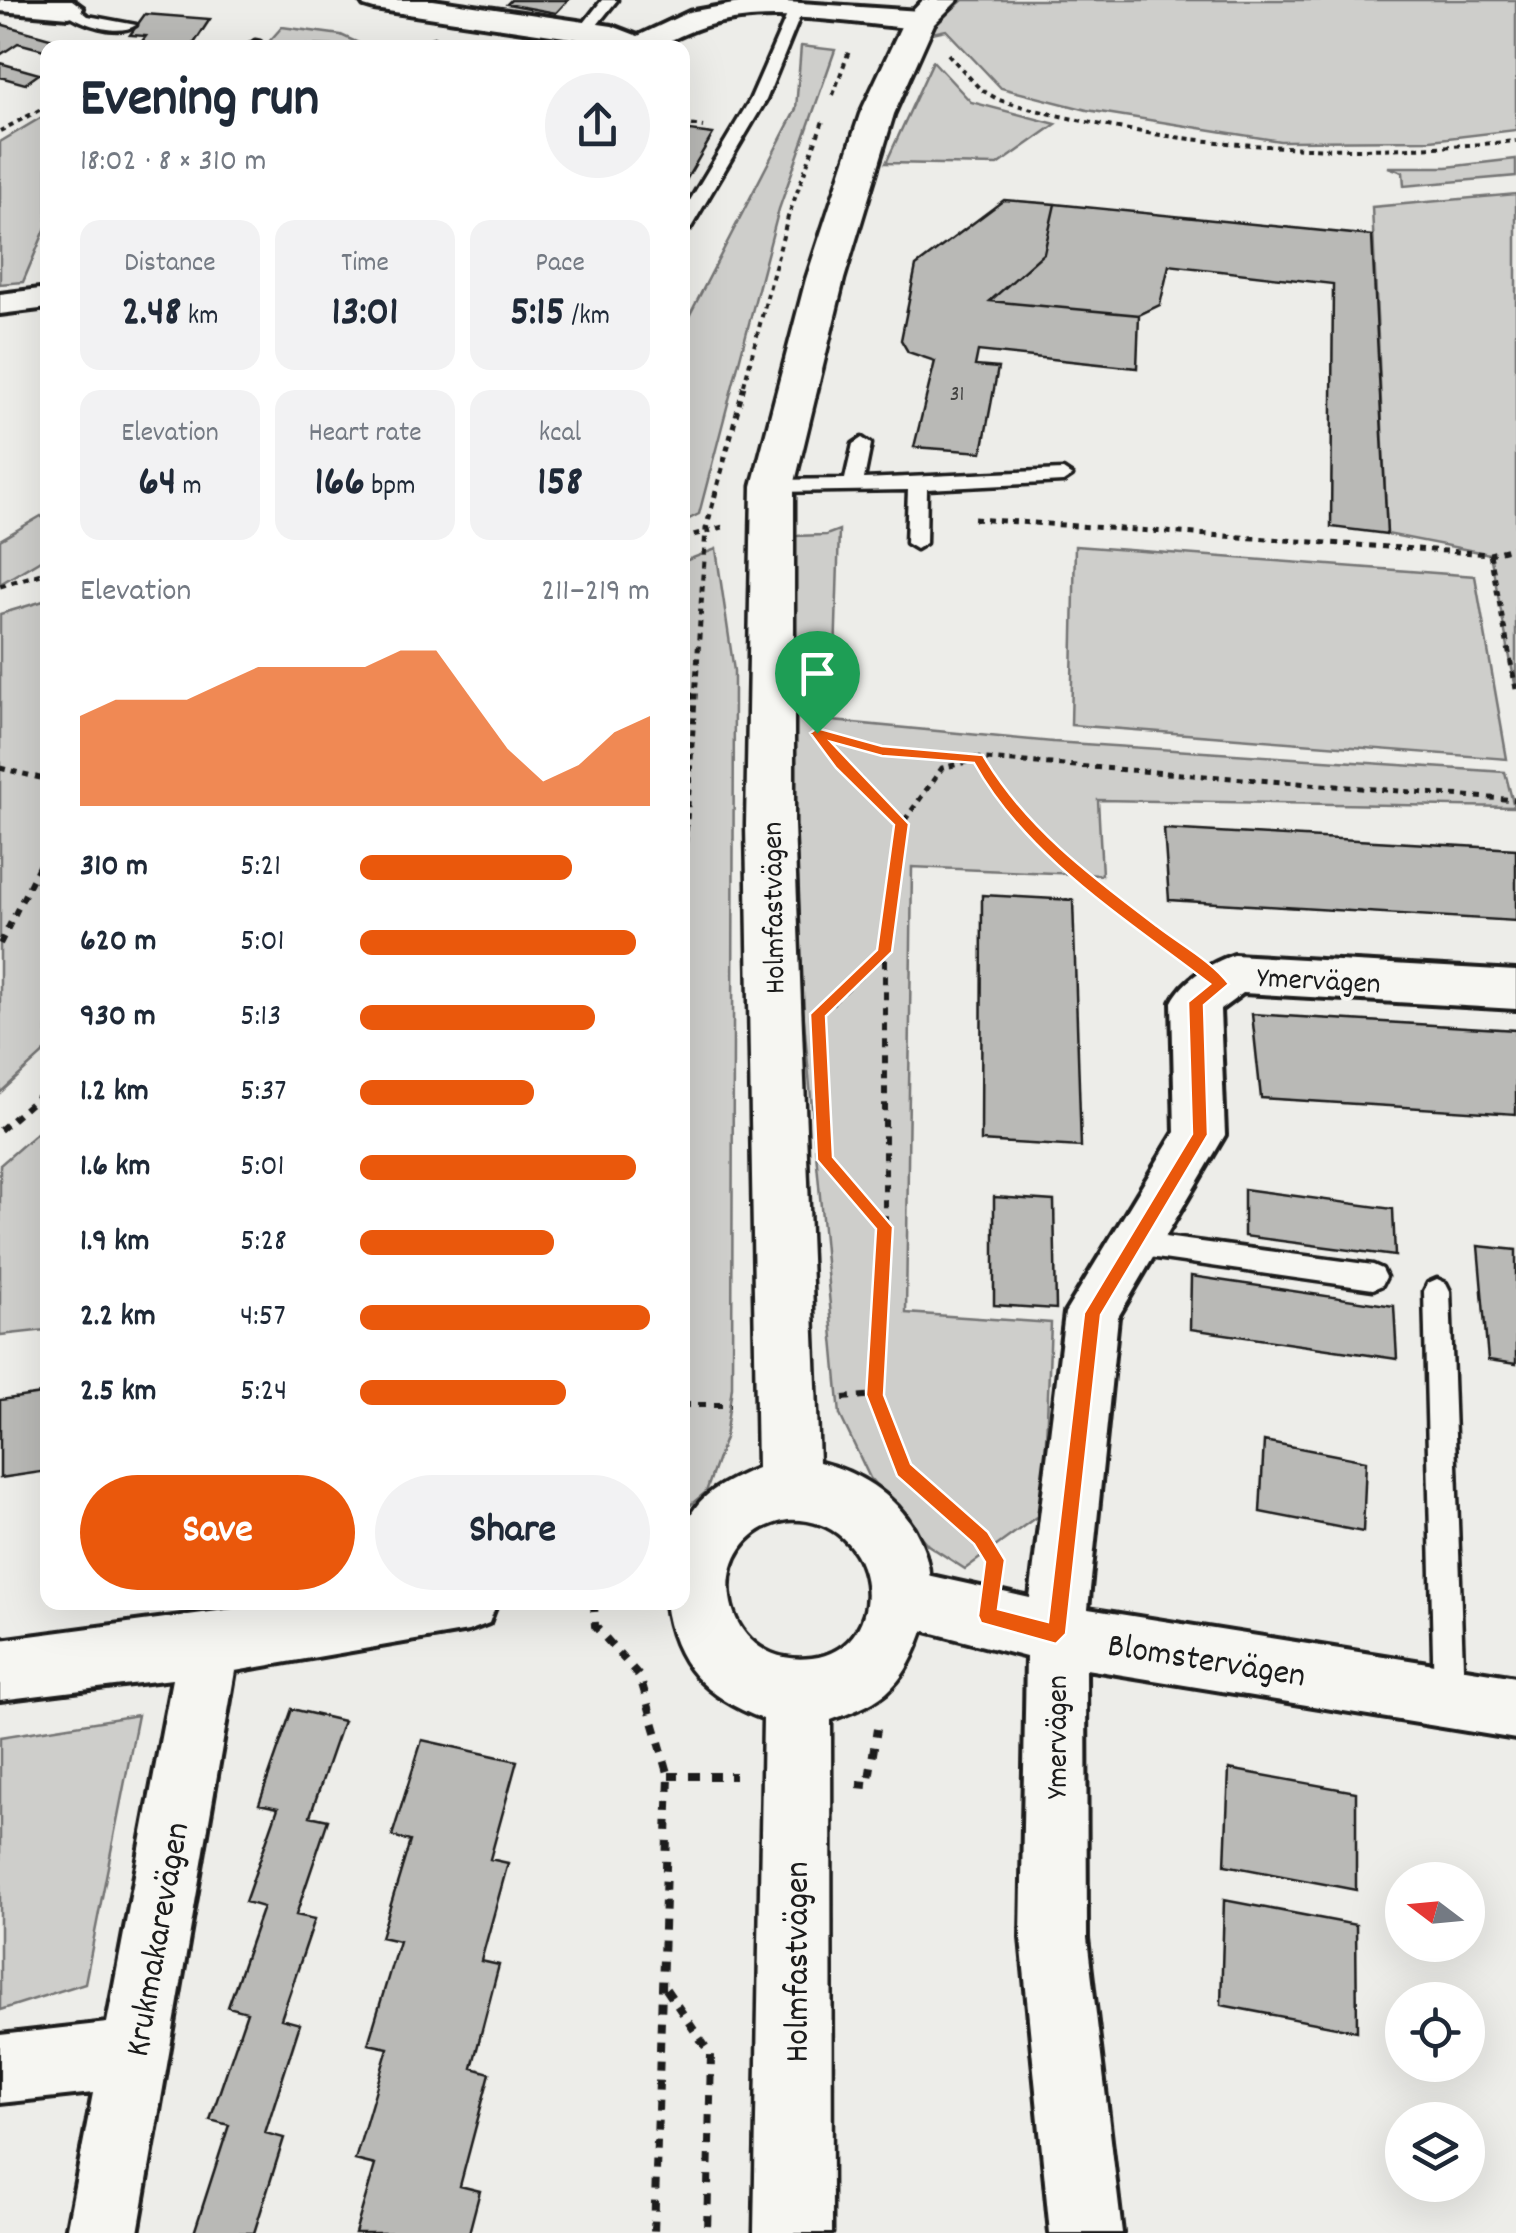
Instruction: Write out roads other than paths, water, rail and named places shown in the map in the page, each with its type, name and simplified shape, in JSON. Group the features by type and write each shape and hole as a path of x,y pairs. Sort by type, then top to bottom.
{"street":[{"path":"374,0 445,5 612,34 624,40"},
{"path":"0,2 36,2 69,8"},
{"path":"653,40 699,18 760,8 864,6 922,23"},
{"name":"Holmfastvägen","path":"790,1490 784,1404 770,825 772,504 852,189 922,23"},
{"path":"0,304 40,299"},
{"name":"Ymervägen","path":"1086,2233 1054,1938 1056,1634 1092,1313 1200,1135 1196,1002 1234,974 1516,990"},
{"path":"690,1585 704,1550 725,1520 757,1498 790,1490 835,1497 871,1520 894,1555 900,1598 889,1640 868,1664 841,1682 797,1691 760,1684 727,1662 703,1627 690,1590"},
{"name":"Blomstervägen","path":"900,1598 1056,1634 1516,1708"},
{"path":"0,1670 209,1645 420,1610"},
{"name":"Krukmakarevägen","path":"102,2233 209,1645"},
{"name":"Holmfastvägen","path":"793,2233 797,1691"},
{"path":"0,2070 134,2054"}],"lane":[{"path":"584,32 610,0"},
{"path":"69,8 84,20 129,25"},
{"path":"690,215 758,100 796,8"},
{"path":"852,485 862,444"},
{"path":"772,504 852,485 1063,476"},
{"path":"916,543 918,483"},
{"path":"1134,1244 1373,1278"},
{"path":"1437,1292 1449,1696"}]}
